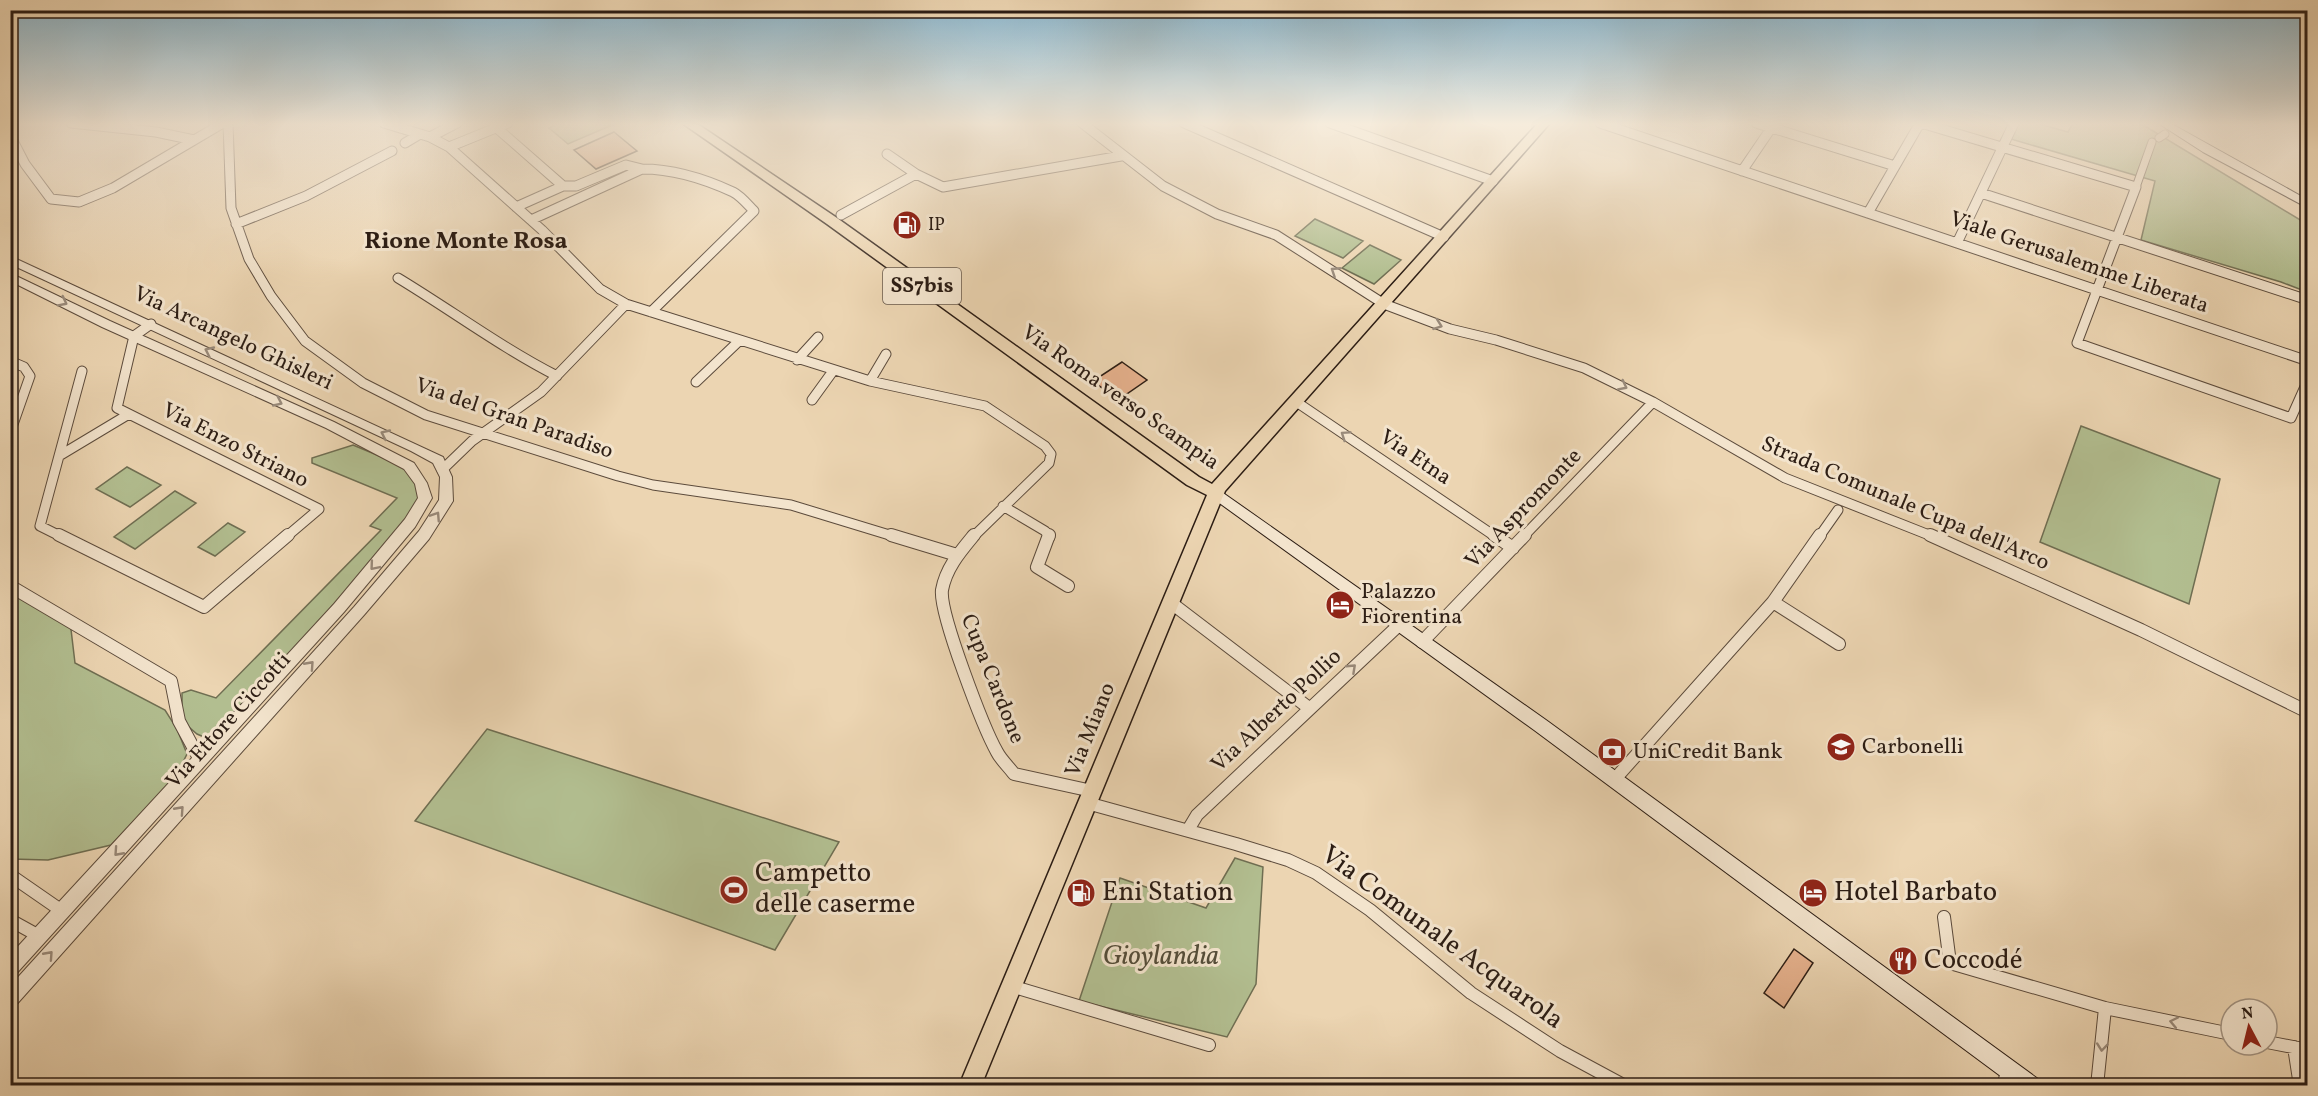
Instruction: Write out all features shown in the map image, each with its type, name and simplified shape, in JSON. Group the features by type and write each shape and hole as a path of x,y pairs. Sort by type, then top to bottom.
{"main road":[{"name":"Via Roma verso Scampia","path":"769,174 960,300 1205,478 1216,493"},
{"name":"Via Roma verso Scampia","path":"777,174 1011,350 1193,481 1216,493"},
{"name":"Via Miano","path":"970,1086 1216,493 1295,401 1499,174"},
{"path":"2251,174 2307,205"},
{"path":"1216,493 1540,725 2006,1077 2031,1086"}],"street":[{"path":"32,174 51,200 79,202 113,188 136,174"},
{"name":"Via del Gran Paradiso","path":"230,174 231,208 236,224 249,259 271,296 305,341 363,383 426,415 653,486 791,505 957,555"},
{"path":"236,224 306,196 348,174"},
{"path":"479,174 531,220 600,289 626,304 797,360 870,381 886,354"},
{"path":"549,174 563,186"},
{"path":"516,207 563,186 576,186 604,174"},
{"path":"531,220 631,174"},
{"path":"651,312 754,211 735,193 682,174"},
{"path":"838,218 916,174"},
{"path":"916,174 943,187 1017,174"},
{"name":"Strada Comunale Cupa dell'Arco","path":"1146,174 1163,186 1217,214 1276,235 1384,304 1450,329 1496,340 1573,365 1653,402 1785,478 1955,546 2141,630 2307,712"},
{"path":"1299,174 1444,237"},
{"path":"1474,174 1493,181"},
{"name":"Viale Gerusalemme Liberata","path":"1751,174 2307,361"},
{"path":"1868,213 1890,174"},
{"path":"1957,243 1989,174"},
{"path":"2093,174 2136,187"},
{"path":"2141,174 2077,343 2291,418 2307,380"},
{"path":"1981,193 2307,300"},
{"name":"Via Arcangelo Ghisleri","path":"10,259 151,324 440,465"},
{"name":"Via Arcangelo Ghisleri","path":"10,276 134,336 330,425 409,466"},
{"path":"398,278 465,319 520,357 557,376"},
{"path":"440,465 541,392 626,304"},
{"path":"134,336 151,324"},
{"name":"Via Enzo Striano","path":"129,414 59,456 40,526 204,607 319,510 129,414 117,408 134,336"},
{"path":"797,360 818,337"},
{"path":"696,382 740,341"},
{"path":"10,361 24,367 30,376 10,433"},
{"path":"59,456 82,371"},
{"path":"812,400 833,371"},
{"name":"Cupa Cardone","path":"870,381 985,406 1045,446 1051,454 1049,463 1003,506 957,555 950,566 942,591 943,610 965,674 997,752 1014,774 1090,797"},
{"name":"Via Etna","path":"1295,401 1513,548"},
{"name":"Via Aspromonte","path":"1422,642 1653,402"},
{"name":"Via Ettore Ciccotti","path":"10,999 360,611 424,535 446,501 446,477 440,465"},
{"name":"Via Ettore Ciccotti","path":"10,968 339,608 419,510 425,498 421,483 409,466"},
{"path":"1003,506 1050,536 1036,567 1068,586"},
{"path":"1614,780 1773,602 1838,510"},
{"path":"10,586 171,681 179,721 200,760"},
{"path":"1170,602 1309,708"},
{"path":"1773,602 1839,644"},
{"name":"Via Alberto Pollio","path":"1188,830 1197,815 1399,626"},
{"name":"Via Comunale Acquarola","path":"1090,797 1288,860 1316,873 1370,910 1471,993 1560,1051 1625,1086"},
{"path":"10,875 62,911 70,932 39,936 10,921"},
{"path":"1944,917 1950,963 2105,1008 2219,1032"},
{"path":"1011,986 1209,1045"},
{"path":"2097,1086 2105,1008"},
{"path":"2279,1044 2301,1049 2300,1086"}],"green space":[{"path":"2132,174 2225,174 2307,224 2307,292 2141,240 2155,181"},
{"path":"1315,219 1363,241 1343,258 1295,236"},
{"path":"1370,245 1401,260 1374,284 1342,268"},
{"path":"2081,426 2220,479 2189,604 2040,542"},
{"path":"353,445 413,470 422,486 419,510 211,740 197,734 182,721 182,693 191,690 216,698 381,530 370,526 397,498 312,463 312,458"},
{"path":"127,467 161,485 130,507 96,489"},
{"path":"175,491 196,503 135,549 114,537"},
{"path":"228,523 245,532 215,556 198,547"},
{"path":"11,586 70,621 75,663 165,710 177,729 187,754 175,778 111,845 48,860 11,859"},
{"path":"487,729 839,842 775,950 415,821"},
{"name":"Gioylandia","path":"1235,858 1263,867 1256,984 1227,1037 1079,1001 1120,878 1206,908"}],"building":[{"path":"1122,362 1147,380 1118,400 1093,381"},
{"path":"1794,949 1813,963 1784,1008 1764,993"}],"place":[{"name":"IP","path":"907,225"},
{"name":"Palazzo Fiorentina","path":"1340,605"},
{"name":"Carbonelli","path":"1841,747"},
{"name":"UniCredit Bank","path":"1612,752"},
{"name":"Campetto delle caserme","path":"734,890"},
{"name":"Eni Station","path":"1081,893"},
{"name":"Hotel Barbato","path":"1813,893"},
{"name":"Coccodé","path":"1903,961"}],"district":[{"name":"Rione Monte Rosa","path":"466,242"}]}
